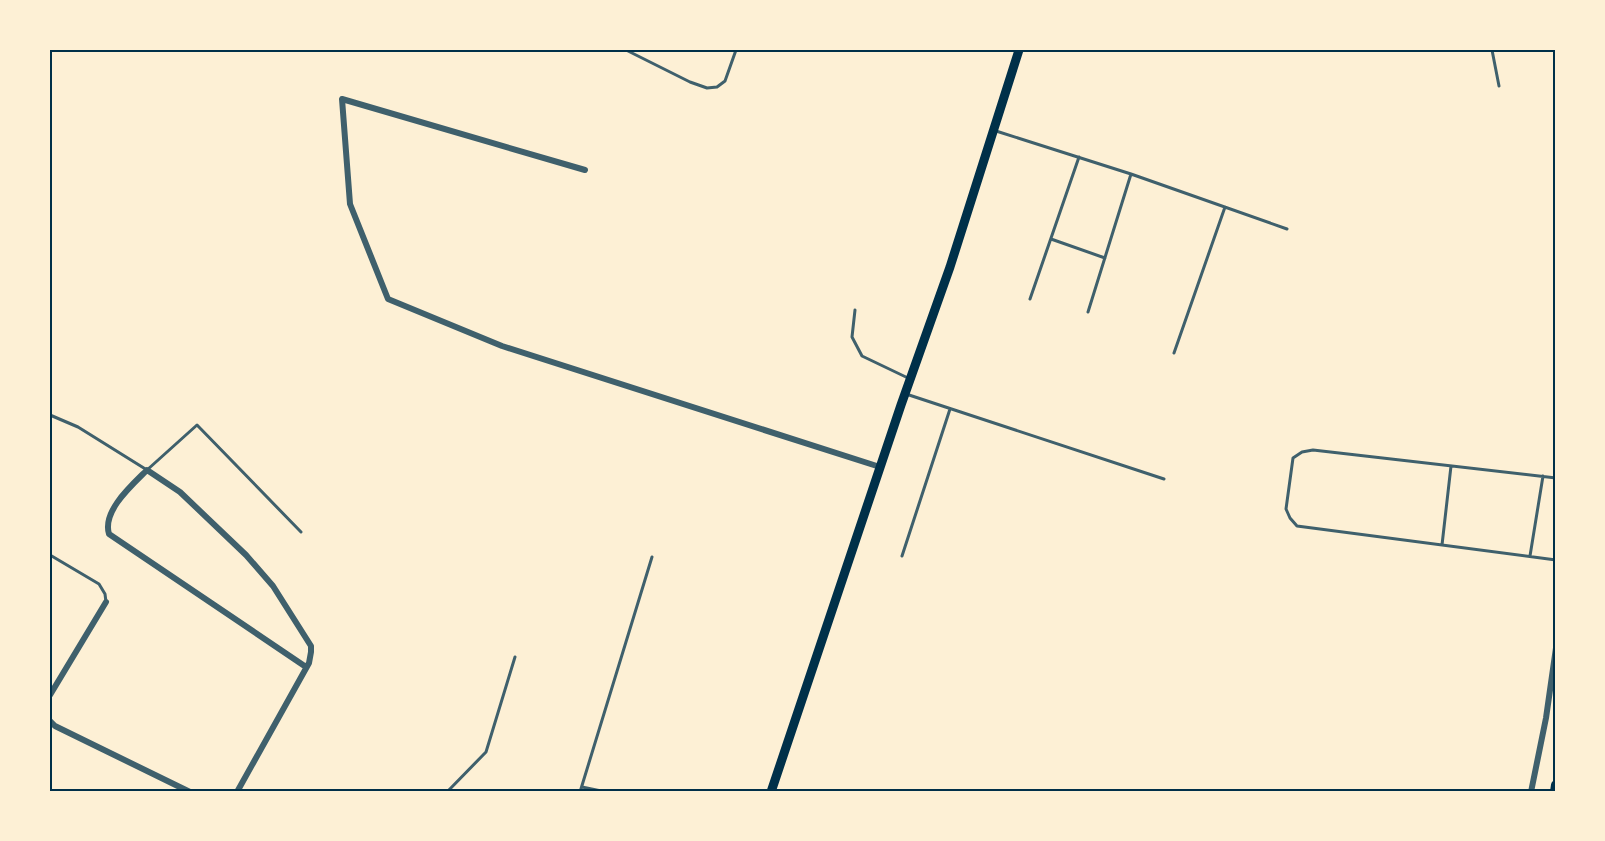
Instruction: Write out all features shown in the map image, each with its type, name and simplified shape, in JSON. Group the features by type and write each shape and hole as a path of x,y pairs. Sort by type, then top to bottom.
{"highway":[{"path":"1554,792 1556,784"}],"main road":[{"path":"771,792 950,267 1019,50"}],"street":[{"path":"585,170 342,99 350,204 388,299 502,346 880,467"},
{"path":"237,792 306,667 310,658 311,646 267,578 246,555 180,492 147,470 124,492 108,518 109,534 306,667"},
{"path":"50,695 106,602"},
{"path":"1530,792 1546,718 1556,648"},
{"path":"50,721 55,726 190,792"}],"lane":[{"path":"626,50 707,88 717,87 725,81 736,50"},
{"path":"1492,50 1499,86"},
{"path":"994,130 1131,174 1287,229"},
{"path":"1030,299 1079,157"},
{"path":"1088,312 1131,174"},
{"path":"1174,353 1225,207"},
{"path":"1051,239 1105,258"},
{"path":"855,310 852,337 862,356 910,379"},
{"path":"905,394 1164,479"},
{"path":"902,556 950,409"},
{"path":"50,415 78,427 147,470 197,425 301,532"},
{"path":"1556,478 1313,450 1302,452 1293,458 1286,509 1297,526 1556,560"},
{"path":"1442,545 1451,466"},
{"path":"1530,556 1543,476"},
{"path":"50,555 99,584 105,594 106,602"},
{"path":"580,792 652,557"},
{"path":"447,792 486,752 515,657"},
{"path":"582,787 606,792"}]}
